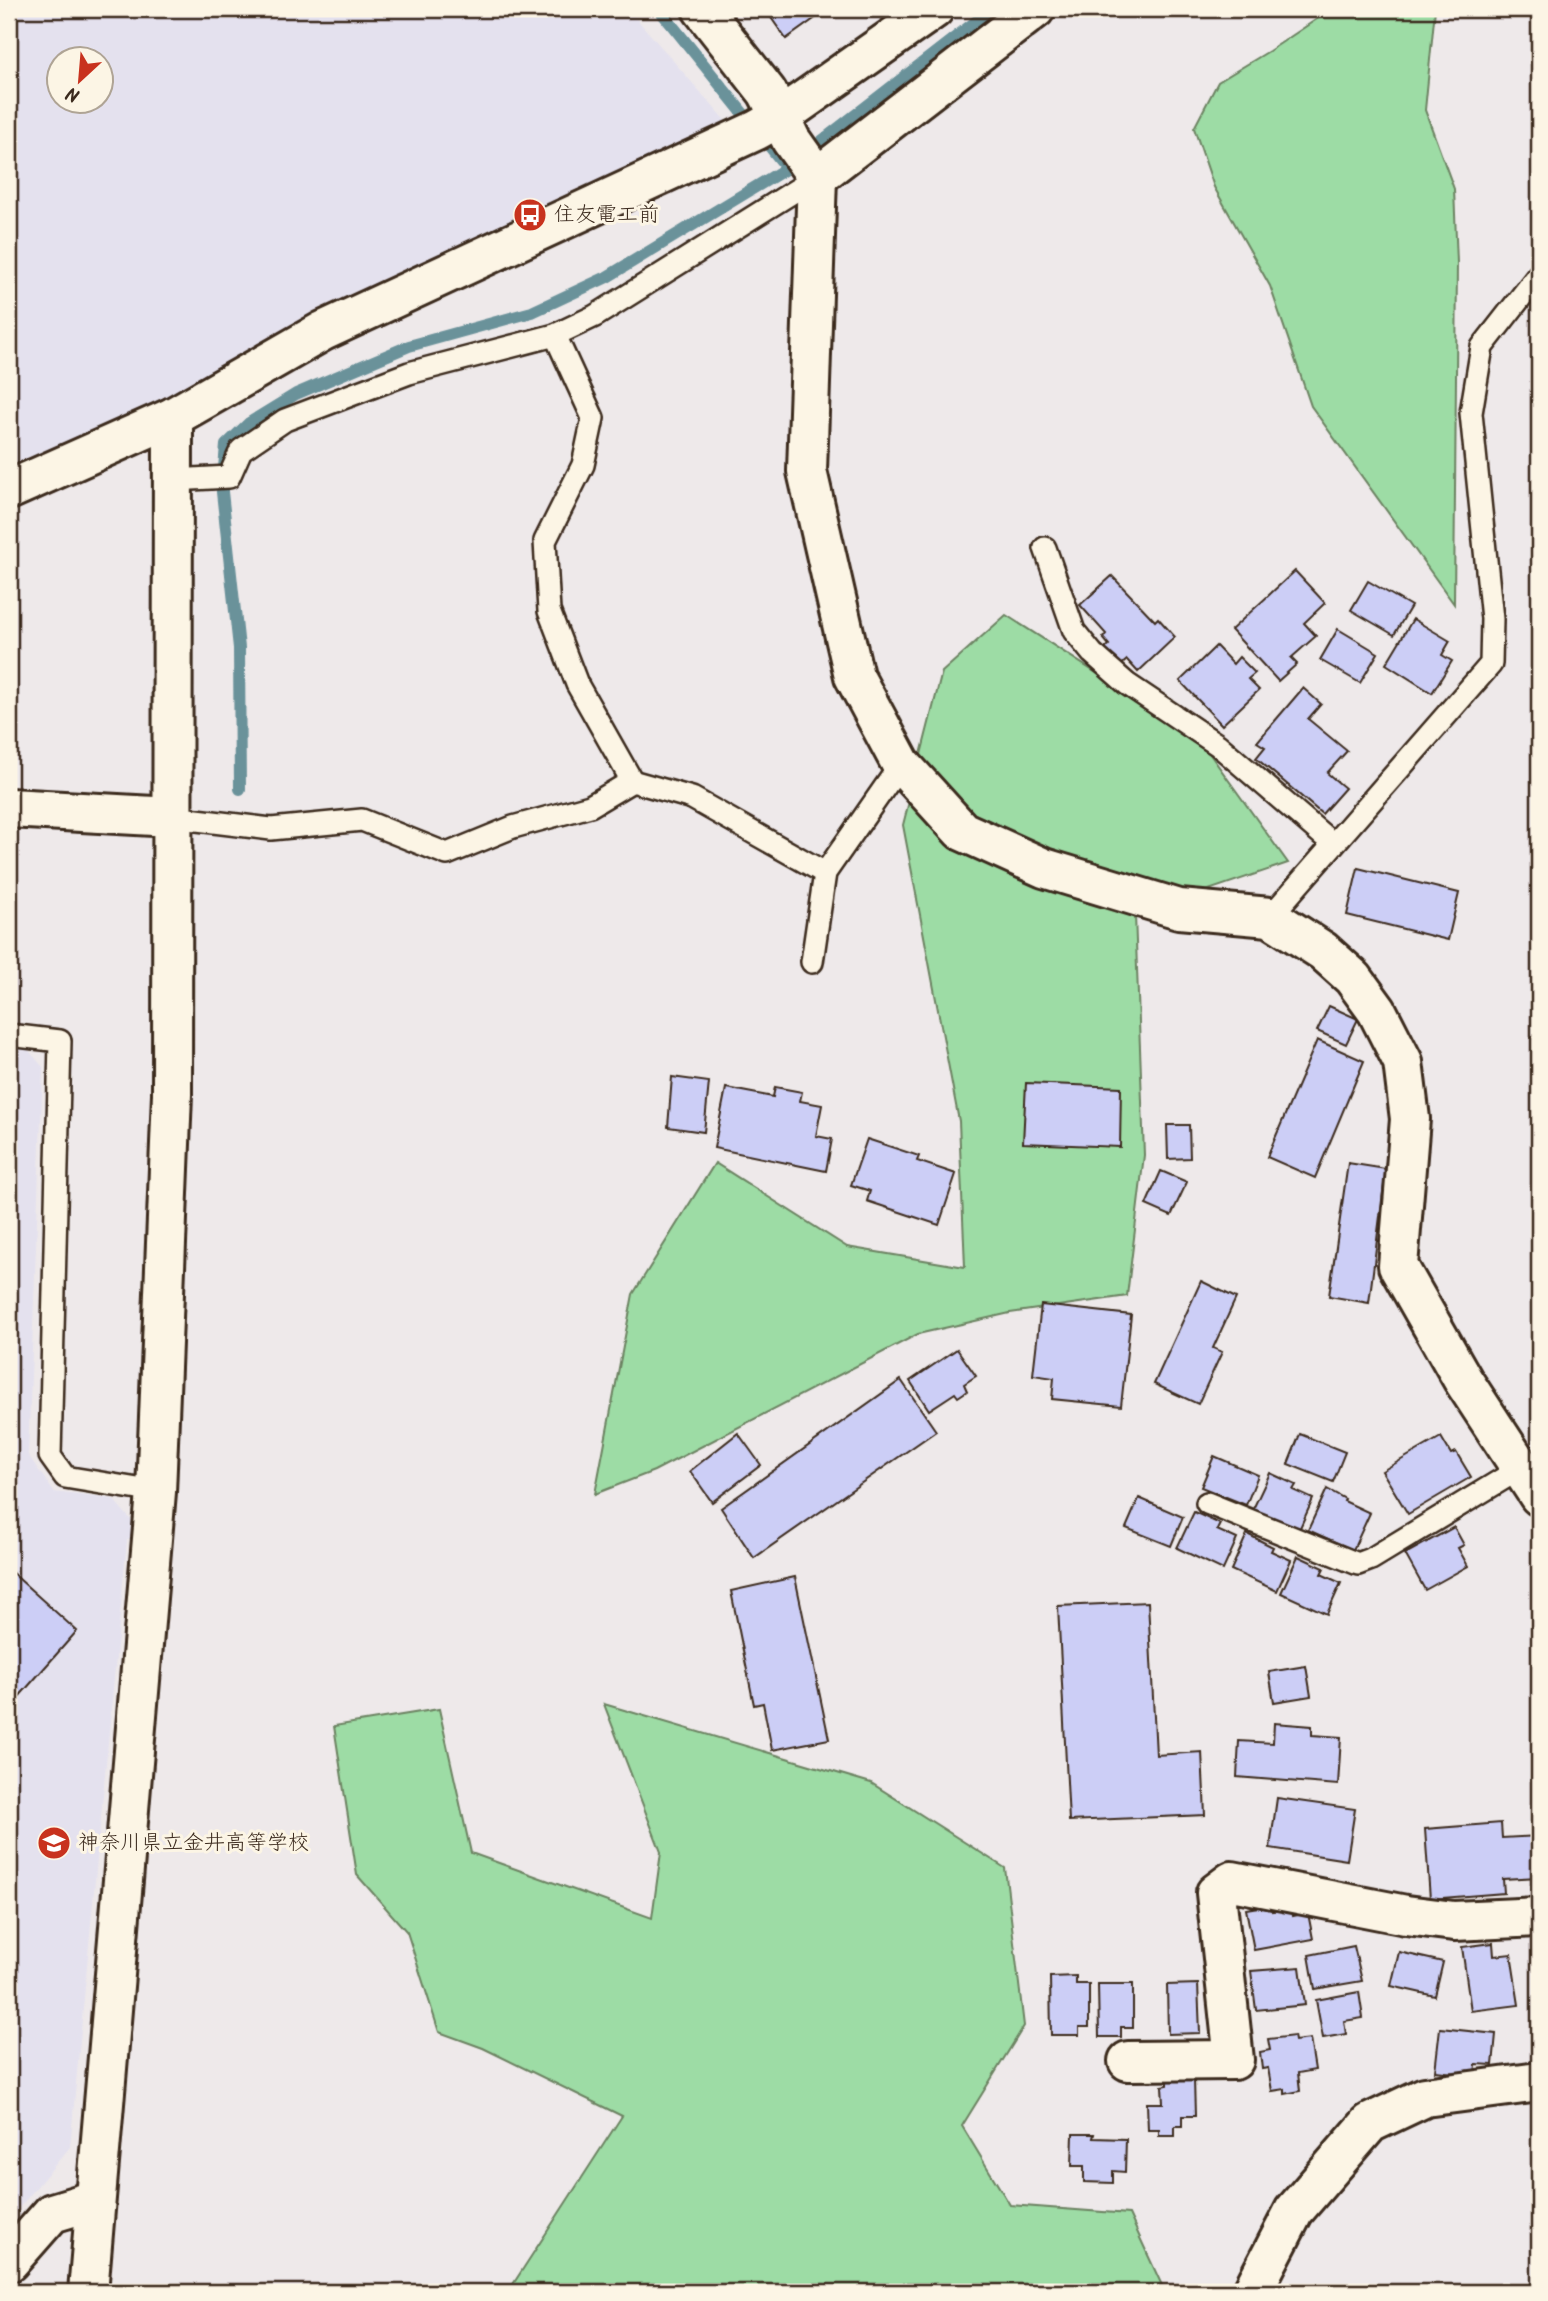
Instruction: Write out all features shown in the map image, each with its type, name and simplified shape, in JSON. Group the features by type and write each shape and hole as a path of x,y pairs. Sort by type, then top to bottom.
{"street":[{"path":"702,9 767,92 791,145 807,471 854,676 901,764 962,831 1044,868 1179,909 1270,917 1323,951 1353,978 1377,1011 1403,1062 1410,1119 1398,1266 1463,1380 1530,1482"},
{"path":"791,145 934,9"},
{"path":"9,490 173,417 323,331 701,155 791,145 1035,9"},
{"path":"88,2292 156,1492 172,1094 173,417"},
{"path":"9,808 172,817"},
{"path":"1128,2061 1234,2060 1216,1893 1231,1881 1406,1915 1454,1921 1539,1917"},
{"path":"1252,2292 1294,2211 1370,2123 1425,2097 1539,2082"},
{"path":"9,2262 52,2213 94,2200"}],"lane":[{"path":"174,480 229,477 241,450 285,420 409,373 555,335 596,316 791,145"},
{"path":"1270,917 1491,664 1492,619 1471,413 1482,347 1539,274"},
{"path":"555,335 593,418 583,465 545,541 549,611 577,684 632,781 692,798 825,873"},
{"path":"1045,548 1074,631 1092,653 1127,684 1218,745 1333,844"},
{"path":"812,962 825,873 901,764"},
{"path":"172,817 271,829 362,820 447,854 513,827 590,806 632,781"},
{"path":"9,1035 60,1041 50,1456 65,1477 156,1492"},
{"path":"1207,1503 1358,1564 1530,1482"}],"shaded area":[{"path":"9,9 628,9 729,125 9,471"},
{"name":"神奈川県立金井高等学校","path":"9,1044 24,1045 43,1067 28,1455 54,1492 113,1499 138,1528 135,1538 127,1540 70,2147 9,2220"}],"green space":[{"path":"1332,9 1435,9 1425,110 1454,189 1457,263 1454,604 1311,406 1270,286 1214,187 1194,128 1218,82"},
{"path":"1006,615 1199,739 1288,863 1135,915 1144,1155 1127,1296 1010,1313 918,1334 654,1471 595,1494 633,1294 715,1163 847,1247 965,1267 959,1121 903,825 942,672"},
{"path":"604,1704 871,1783 1005,1868 1024,2026 962,2126 1010,2205 1129,2214 1165,2292 508,2292 622,2116 483,2048 439,2032 407,1932 357,1875 334,1726 439,1709 471,1853 652,1918 661,1852"}],"building":[{"path":"765,9 828,9 786,39"},
{"path":"1295,571 1325,603 1304,623 1316,636 1291,658 1297,664 1278,681 1231,630"},
{"path":"1112,576 1155,621 1158,618 1175,637 1138,672 1127,660 1119,667 1104,650 1109,645 1103,638 1106,634 1080,605"},
{"path":"1368,581 1411,606 1394,635 1351,610"},
{"path":"1413,619 1450,641 1442,655 1452,661 1432,693 1386,664"},
{"path":"1338,629 1378,653 1360,683 1320,660"},
{"path":"1216,646 1233,664 1239,657 1255,673 1248,679 1259,690 1222,725 1180,681"},
{"path":"1303,688 1321,704 1308,719 1347,751 1327,773 1345,788 1322,814 1256,758 1265,747 1257,742"},
{"path":"1358,868 1459,893 1448,940 1347,915"},
{"path":"1329,1006 1358,1019 1346,1044 1317,1031"},
{"path":"1317,1040 1364,1061 1315,1178 1267,1157"},
{"path":"672,1077 709,1082 704,1132 668,1127"},
{"path":"1026,1083 1121,1087 1120,1147 1023,1143"},
{"path":"775,1087 802,1092 800,1101 822,1105 816,1136 832,1139 826,1171 714,1148 726,1088 773,1097"},
{"path":"1167,1125 1189,1125 1190,1158 1168,1159"},
{"path":"867,1139 919,1156 917,1161 956,1174 939,1225 867,1201 870,1191 851,1185"},
{"path":"1348,1163 1386,1169 1369,1303 1329,1296"},
{"path":"1161,1171 1187,1182 1171,1216 1146,1205"},
{"path":"1201,1281 1236,1298 1213,1348 1222,1352 1198,1404 1154,1384"},
{"path":"1041,1305 1131,1315 1121,1406 1052,1399 1054,1378 1033,1375"},
{"path":"957,1349 976,1376 964,1384 967,1391 958,1397 955,1393 929,1410 910,1381"},
{"path":"901,1380 936,1431 754,1558 721,1508"},
{"path":"738,1433 761,1465 712,1502 690,1471"},
{"path":"1300,1434 1345,1452 1333,1482 1288,1464"},
{"path":"1441,1437 1451,1454 1456,1452 1471,1477 1408,1514 1382,1471"},
{"path":"1214,1456 1258,1475 1246,1505 1201,1487"},
{"path":"1270,1473 1296,1485 1293,1490 1313,1499 1299,1530 1253,1509"},
{"path":"1327,1489 1345,1499 1344,1501 1370,1513 1353,1550 1308,1530"},
{"path":"1139,1498 1183,1517 1171,1546 1126,1528"},
{"path":"1194,1512 1220,1524 1217,1530 1237,1539 1223,1570 1177,1548"},
{"path":"1454,1527 1464,1545 1458,1548 1468,1566 1425,1590 1405,1554"},
{"path":"1247,1534 1273,1547 1271,1551 1291,1560 1277,1591 1231,1570"},
{"path":"1298,1556 1324,1568 1321,1574 1341,1583 1327,1614 1281,1593"},
{"path":"9,1570 77,1631 9,1708"},
{"path":"795,1577 829,1739 772,1750 763,1703 754,1705 731,1591"},
{"path":"1148,1602 1156,1755 1202,1752 1205,1815 1069,1821 1058,1606"},
{"path":"1306,1666 1311,1696 1274,1702 1269,1672"},
{"path":"1274,1723 1312,1726 1312,1735 1341,1737 1338,1785 1237,1777 1239,1741 1273,1743"},
{"path":"1277,1798 1355,1809 1347,1860 1270,1848"},
{"path":"1501,1823 1502,1838 1539,1836 1539,1877 1503,1879 1504,1893 1430,1899 1425,1829"},
{"path":"1271,1905 1272,1911 1292,1908 1293,1916 1308,1913 1313,1939 1254,1950 1246,1909"},
{"path":"1493,1943 1494,1956 1511,1954 1519,2005 1471,2011 1462,1947"},
{"path":"1354,1946 1362,1981 1315,1989 1309,1955"},
{"path":"1399,1952 1443,1962 1435,1996 1391,1986"},
{"path":"1300,1967 1305,2005 1256,2010 1251,1971"},
{"path":"1076,1976 1076,1984 1089,1984 1089,2027 1079,2027 1079,2035 1051,2035 1050,1977"},
{"path":"1098,1984 1133,1984 1133,2027 1121,2027 1121,2037 1099,2037"},
{"path":"1198,1984 1200,2033 1168,2034 1167,1985"},
{"path":"1359,1992 1363,2018 1344,2021 1346,2034 1323,2038 1316,2000"},
{"path":"1440,2028 1496,2034 1493,2065 1476,2064 1475,2075 1435,2071"},
{"path":"1294,2036 1295,2041 1310,2039 1315,2070 1298,2073 1300,2091 1285,2094 1285,2089 1272,2091 1268,2068 1262,2069 1260,2052 1270,2050 1268,2039"},
{"path":"1194,2079 1195,2116 1182,2116 1182,2126 1175,2126 1175,2136 1159,2136 1159,2130 1148,2130 1147,2103 1163,2103 1162,2086 1168,2085 1168,2080"},
{"path":"1073,2134 1094,2134 1093,2138 1126,2139 1125,2172 1113,2171 1113,2183 1084,2182 1084,2166 1072,2166"}],"waterway":[{"path":"659,9 787,168"},
{"path":"240,789 239,648 222,492 226,445 249,423 296,394 409,346 532,312 607,277 787,168 992,9"}],"place":[{"name":"住友電工前","path":"530,215"},
{"name":"神奈川県立金井高等学校","path":"54,1843"}]}
